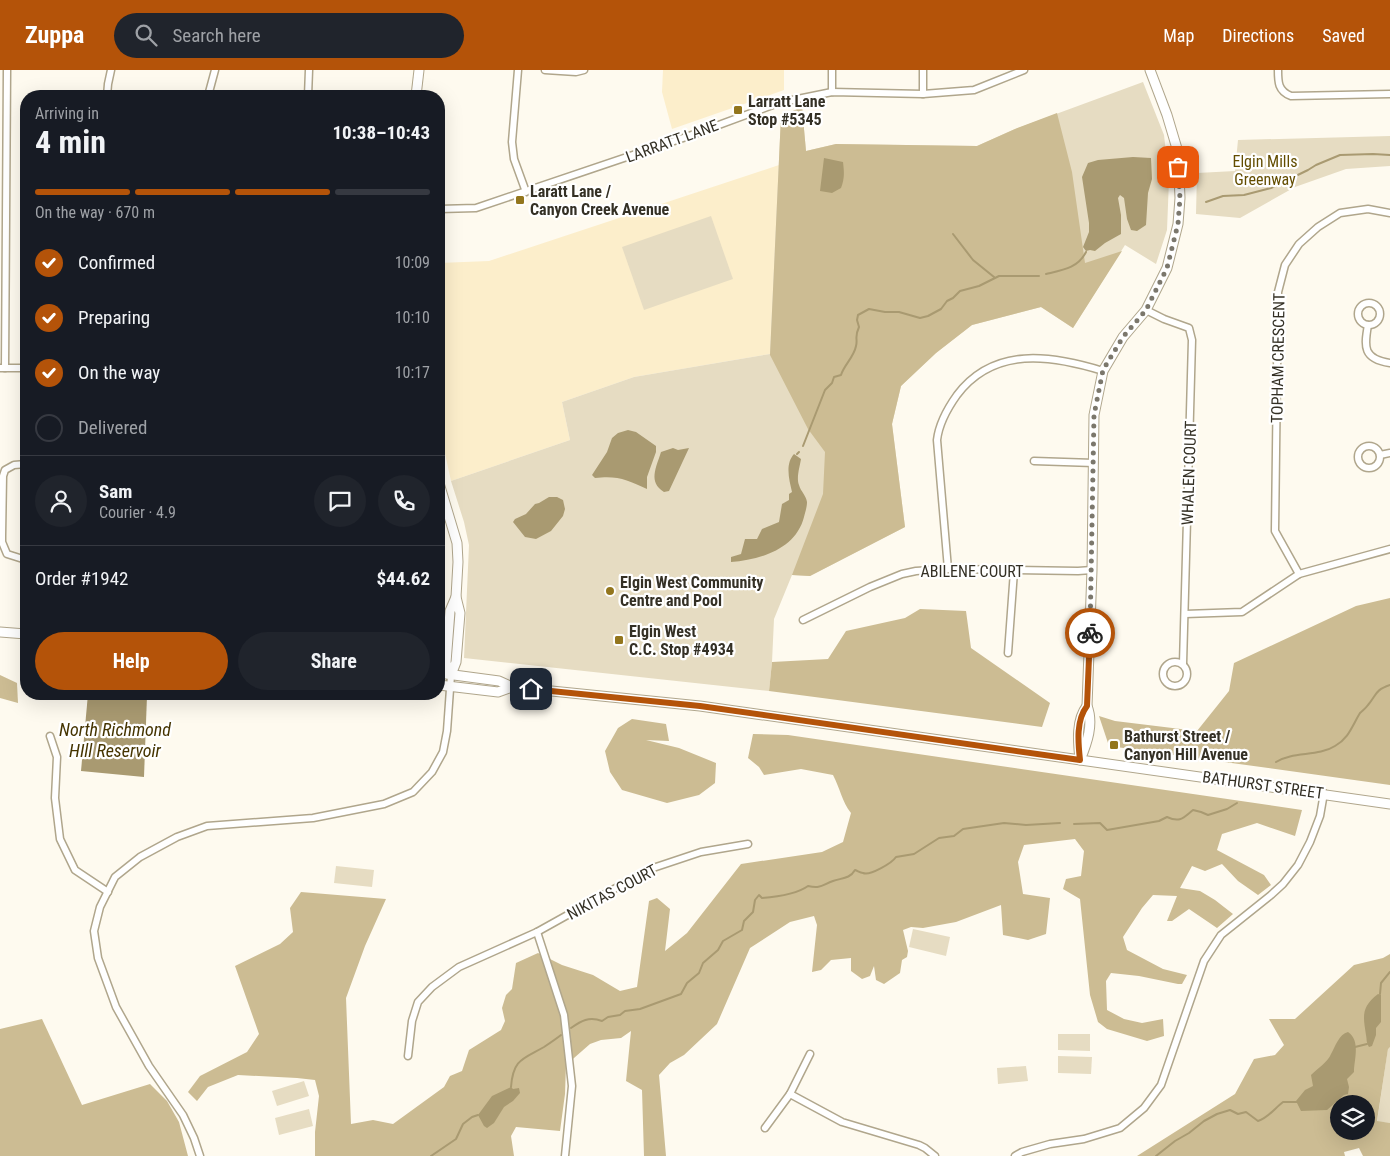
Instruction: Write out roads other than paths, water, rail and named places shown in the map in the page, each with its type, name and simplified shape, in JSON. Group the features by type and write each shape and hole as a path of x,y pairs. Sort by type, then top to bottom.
{"main road":[{"path":"417,90 419,70"},
{"path":"1080,760 1088,742 1090,715 1087,706 1092,570 1094,415 1103,370 1123,337 1146,310 1167,268 1178,224 1180,198 1178,152 1167,115 1150,70"},
{"path":"445,502 457,543 458,571 456,597 450,612 446,663 451,675"},
{"path":"0,632 20,634"},
{"name":"BATHURST STREET","path":"445,674 499,681 512,687 700,706 1324,793 1390,804"},
{"name":"BATHURST STREET","path":"445,686 498,692 512,687"}],"street":[{"path":"7,70 2,368 20,368"},
{"path":"108,90 111,70"},
{"path":"210,90 215,70"},
{"path":"308,90 309,70"},
{"path":"518,70 512,142 514,159 526,192"},
{"path":"545,70 576,72 584,70"},
{"path":"832,70 832,92"},
{"path":"923,70 923,94"},
{"name":"LARRATT LANE","path":"445,209 476,208 778,103 832,92 923,94 974,90 1024,70"},
{"path":"1278,70 1279,88 1285,94 1291,96 1390,94"},
{"name":"TOPHAM CRESCENT","path":"1299,574 1275,531 1278,292 1282,274 1285,265 1299,244 1318,227 1340,213 1368,209 1390,213"},
{"name":"WHALEN COURT","path":"1146,310 1188,328 1192,340 1183,664"},
{"path":"1368,325 1365,347 1368,353 1374,358 1390,363"},
{"path":"948,569 937,440 938,429 944,416 961,390 984,371 995,365 1016,359 1058,359 1103,370"},
{"path":"1380,455 1390,453"},
{"path":"1034,461 1094,463"},
{"path":"20,465 9,466 3,476 2,542 7,554 20,558"},
{"path":"1185,614 1242,612 1299,574 1390,549"},
{"name":"ABILENE COURT","path":"803,620 870,587 902,574 916,571 948,569 1014,571 1092,570"},
{"path":"1008,653 1014,571"},
{"path":"200,1156 183,1115 149,1066 116,1007 98,958 94,931 100,907 115,877 140,857 177,838 207,826 313,818 384,804 413,792 432,772 443,752 447,731 451,675"},
{"path":"50,736 57,756 55,798 60,839 75,870 108,892"},
{"path":"1015,1156 1022,1152 1050,1144 1084,1139 1120,1128 1144,1108 1161,1085 1204,960 1221,935 1271,896 1298,865 1310,842 1320,816 1324,793"},
{"name":"NIKITAS COURT","path":"408,1056 412,1020 418,1002 432,987 460,967 536,932 650,869 702,852 748,844"},
{"path":"536,932 564,1015 572,1086 565,1156"},
{"path":"765,1128 790,1094 810,1054"},
{"path":"790,1094 842,1122 919,1145 935,1156"}],"water":[{"path":"1133,157 1151,158 1152,179 1148,193 1146,225 1137,231 1131,230 1127,219 1124,198 1120,195 1118,198 1121,215 1121,234 1095,251 1086,251 1083,247 1089,232 1089,223 1082,177 1088,163 1098,160"},
{"path":"824,158 843,162 844,178 841,188 832,193 820,191"},
{"path":"628,430 636,432 656,446 656,452 647,477 647,489 622,479 610,477 595,478 592,475 607,452 612,438 618,433"},
{"path":"673,448 678,450 689,448 669,491 664,492 656,484 656,469 661,452"},
{"path":"794,454 801,459 798,482 807,502 800,528 785,545 775,551 754,559 731,562 731,557 741,554 745,539 757,539 762,529 779,522 782,504 789,500 789,494 792,492 789,462"},
{"path":"549,497 557,497 563,500 565,509 563,516 551,531 536,539 525,537 513,522 515,519 526,514 535,504"},
{"name":"North Richmond HIll Reservoir","path":"87,700 147,700 144,777 81,771"},
{"path":"1378,994 1381,995 1381,1022 1376,1028 1376,1035 1372,1046 1369,1047 1364,1012 1372,999"},
{"path":"1348,1032 1352,1036 1356,1045 1354,1072 1347,1079 1348,1094 1330,1095 1330,1107 1327,1110 1301,1111 1296,1101 1305,1090 1313,1086 1311,1075 1330,1057 1336,1044"},
{"path":"511,1087 513,1089 519,1088 520,1093 504,1107 494,1123 487,1128 478,1115 492,1096"}],"waterway":[{"path":"1206,202 1223,196 1244,195 1271,188 1340,155 1390,155"},
{"path":"953,234 973,260 994,277"},
{"path":"1046,274 1064,270 1074,265 1079,262 1086,252"},
{"path":"803,446 825,390 832,383 834,377 841,375 855,350 859,327 858,315 869,309 899,312 920,318 941,309 947,301 960,291 979,286 999,276 1039,276"},
{"path":"1276,762 1290,756 1321,752 1340,743 1350,731 1360,713 1377,693 1390,685"},
{"path":"1074,824 1100,823 1107,830 1159,821 1167,817 1178,820 1193,810 1208,815 1227,809 1237,803"},
{"path":"571,1028 585,1020 602,1021 608,1017 620,1015 625,1011 640,1009 681,994 687,983 699,973 703,963 718,950 723,941 742,930 744,921 753,912 755,900 759,895 762,898 773,897 792,893 808,886 819,887 848,877 855,870 862,873 871,873 896,857 914,854 939,838 954,836 963,829 1004,823 1026,825 1060,823"},
{"path":"1380,994 1381,983 1390,972"},
{"path":"511,1087 514,1071 520,1061 561,1035"},
{"path":"1355,1047 1367,1044"},
{"path":"1156,1156 1204,1121 1217,1114 1230,1110 1238,1114 1246,1112 1258,1121 1262,1120 1283,1102 1297,1102"},
{"path":"431,1156 456,1139 463,1124 478,1115"}],"place":[{"name":"Larratt Lane Stop #5345","path":"738,110"},
{"name":"Laratt Lane / Canyon Creek Avenue","path":"520,200"},
{"name":"Elgin West Community Centre and Pool","path":"610,591"},
{"name":"Elgin West C.C. Stop #4934","path":"619,640"},
{"name":"Bathurst Street / Canyon Hill Avenue","path":"1114,745"}],"park label":[{"name":"Elgin Mills Greenway","path":"1265,170"}]}
